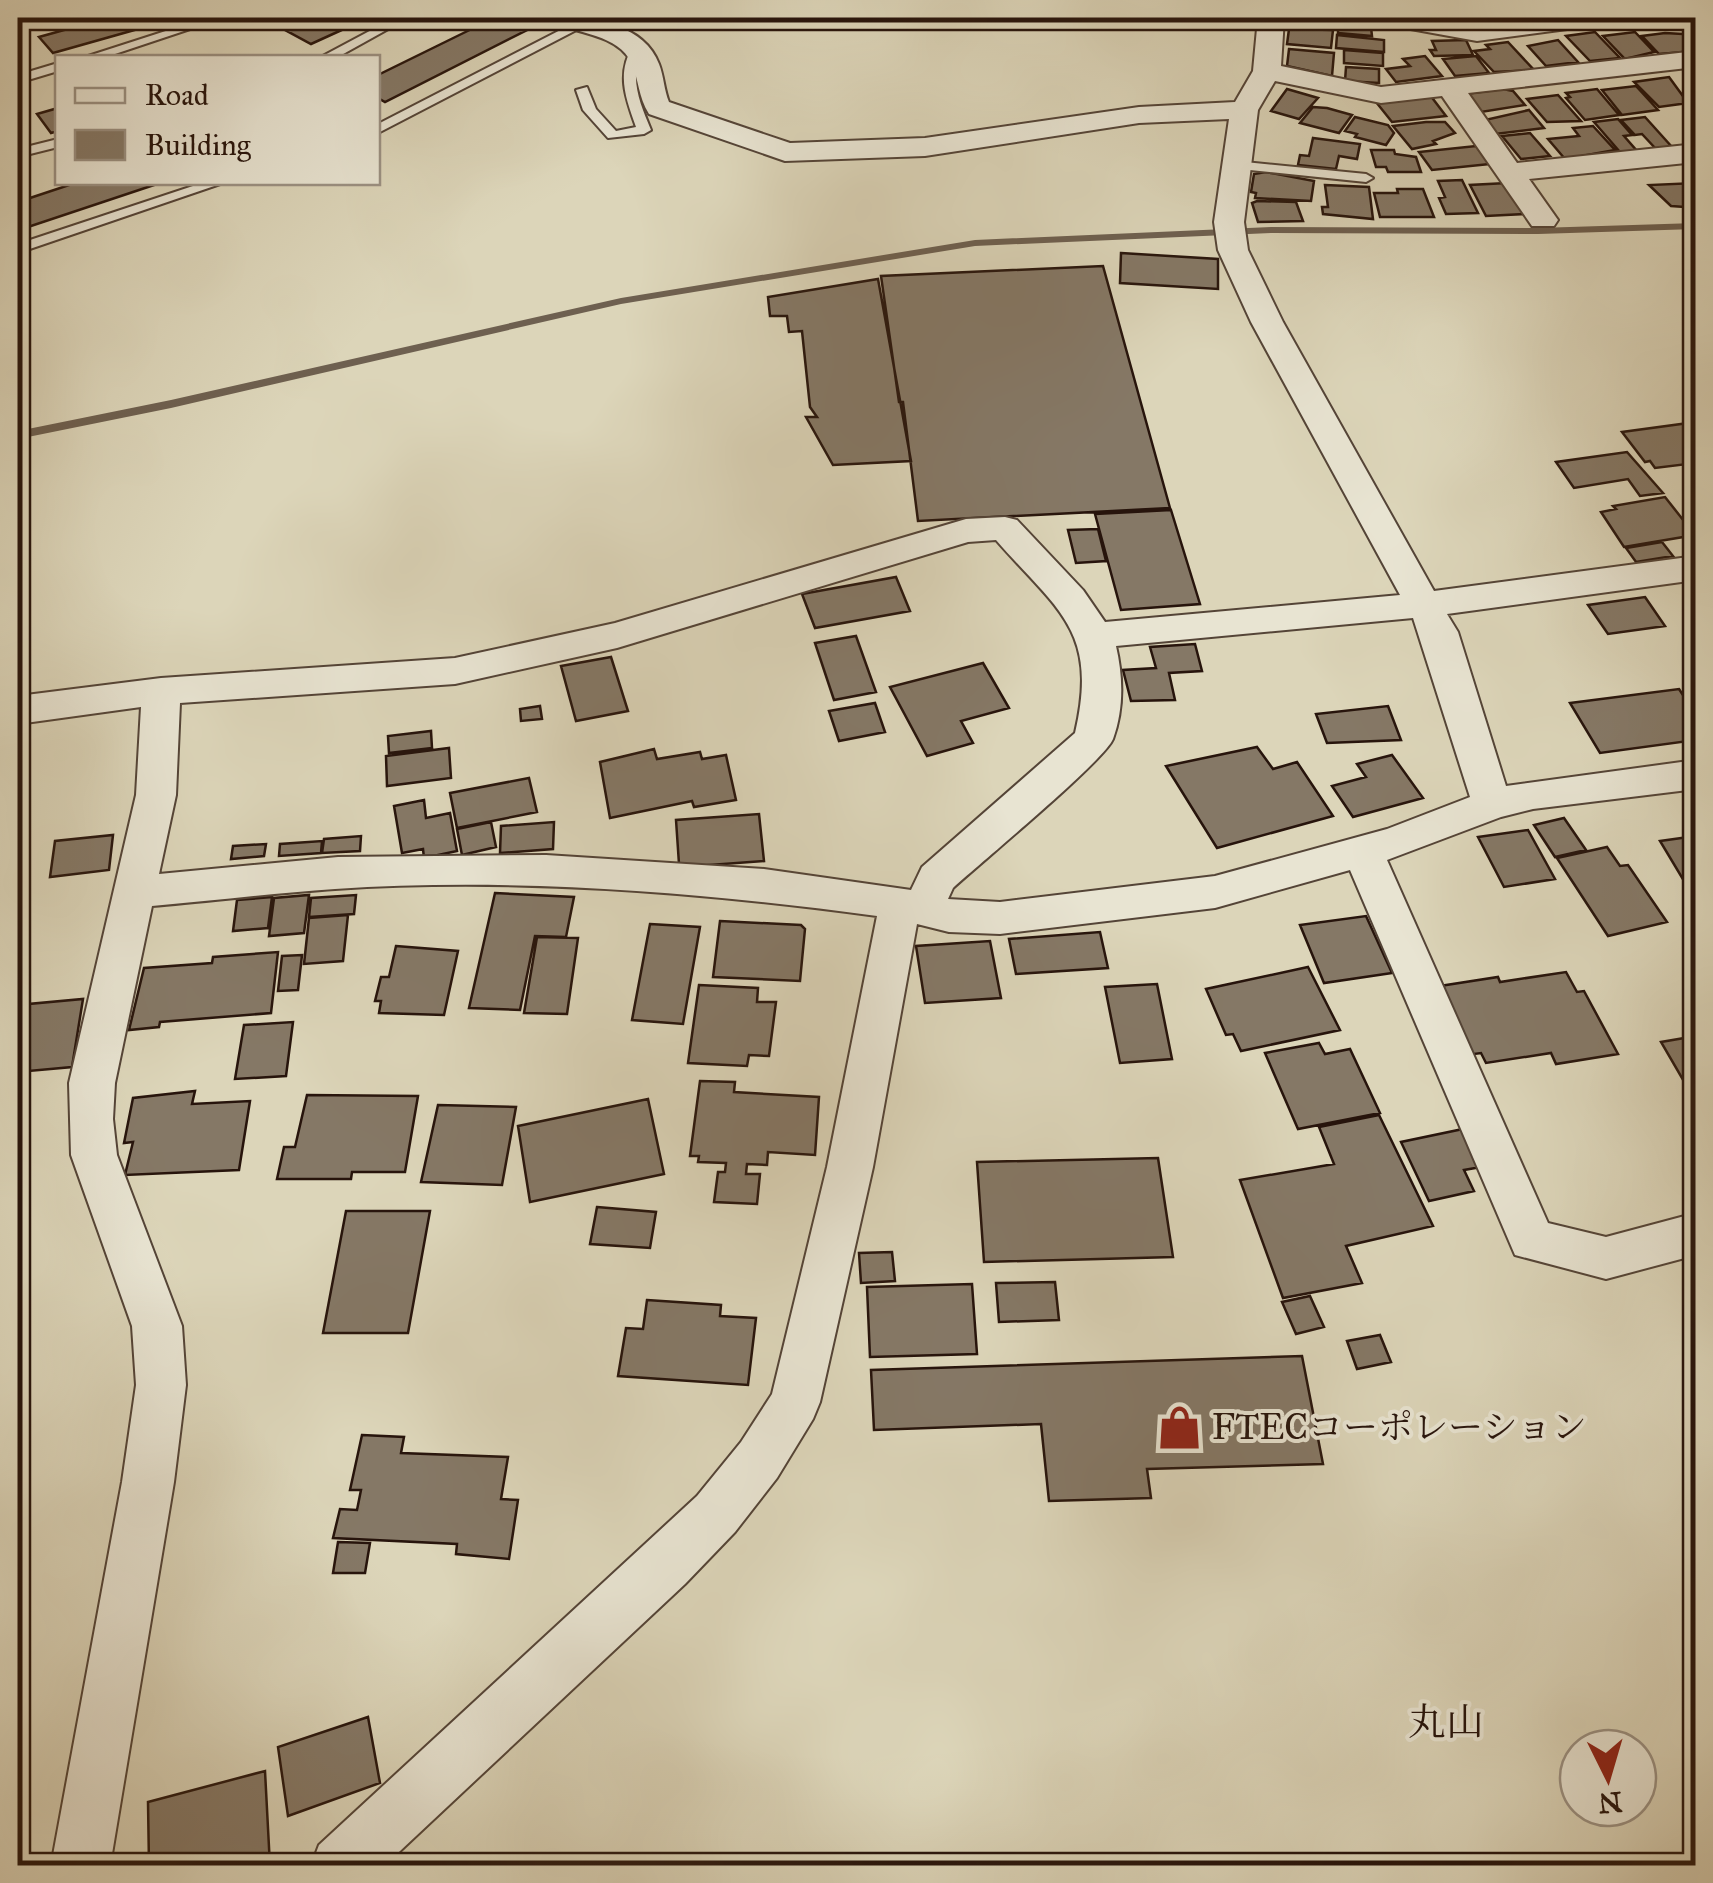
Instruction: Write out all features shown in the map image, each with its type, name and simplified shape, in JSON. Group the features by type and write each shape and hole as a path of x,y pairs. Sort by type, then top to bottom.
{"street":[{"path":"1271,18 1266,71 1244,110 1234,164 1231,236 1267,322 1439,632 1492,804"},
{"path":"1394,18 1477,33 1590,18"},
{"path":"572,21 622,38 637,49 645,61 649,94 659,108 786,152 925,147 1138,115 1244,110"},
{"path":"1266,71 1381,95 1684,61 1696,87"},
{"path":"1450,88 1543,220"},
{"path":"1512,172 1696,153"},
{"path":"18,710 161,690 391,677 472,668 616,635 966,532 1005,528 1073,600 1097,635 1104,662 1099,719 1092,739 912,905 795,1402 760,1460 716,1514 340,1866"},
{"path":"1097,635 1423,605 1687,569 1696,604"},
{"path":"80,1866 148,1482 160,1385 156,1326 94,1155 90,1119 92,1083 156,796 161,690"},
{"path":"135,892 338,873 546,871 764,885 912,905 948,916 1000,918 1215,892 1363,852 1492,804 1533,794 1696,774"},
{"path":"1363,852 1532,1240 1606,1258 1696,1234"}],"lane":[{"path":"98,55 217,18"},
{"path":"331,55 402,18"},
{"path":"380,128 572,21"},
{"path":"582,90 590,110 612,135 644,130 630,92 628,61 637,49"},
{"path":"18,78 55,67"},
{"path":"18,154 55,144"},
{"path":"1234,164 1366,178"},
{"path":"18,249 211,185"}],"building":[{"path":"107,18 177,18 53,53 39,37"},
{"path":"316,18 368,18 311,44 287,31"},
{"path":"494,18 525,31 385,102 380,99 380,74"},
{"path":"1334,18 1334,25 1287,21"},
{"path":"1347,18 1370,18 1372,36 1338,33 1338,23 1347,24"},
{"path":"1289,29 1333,30 1331,48 1287,44"},
{"path":"1595,32 1620,58 1590,61 1566,36"},
{"path":"1635,32 1654,52 1625,59 1603,36"},
{"path":"1683,34 1696,51 1659,54 1642,36"},
{"path":"1337,35 1384,40 1384,52 1336,48"},
{"path":"1466,40 1473,55 1434,56 1430,50 1436,50 1432,41"},
{"path":"1558,40 1578,62 1546,66 1528,46"},
{"path":"1508,42 1534,70 1494,72 1474,51"},
{"path":"1289,49 1334,53 1332,76 1287,66"},
{"path":"1344,50 1383,53 1383,66 1344,63"},
{"path":"1425,56 1442,76 1396,82 1386,69 1410,66 1403,59"},
{"path":"1476,56 1489,73 1455,76 1443,59"},
{"path":"1346,67 1379,69 1379,83 1345,81"},
{"path":"1669,77 1688,103 1659,107 1634,82"},
{"path":"1636,86 1658,110 1622,115 1602,90"},
{"path":"1287,89 1318,98 1299,119 1271,111"},
{"path":"1597,89 1619,115 1585,120 1566,98 1570,97 1566,93"},
{"path":"1513,91 1525,105 1481,112 1465,94"},
{"path":"1430,95 1446,116 1392,122 1376,102"},
{"path":"1558,95 1581,121 1547,122 1527,99"},
{"path":"1313,107 1352,115 1339,133 1300,123"},
{"path":"55,109 55,132 51,133 37,114"},
{"path":"1529,110 1544,128 1495,134 1485,120"},
{"path":"1355,117 1388,125 1394,133 1386,145 1355,137 1357,134 1345,131"},
{"path":"1645,117 1672,147 1656,149 1621,120"},
{"path":"1618,119 1632,135 1624,136 1637,151 1620,152 1594,122"},
{"path":"1445,122 1455,133 1433,141 1436,144 1412,149 1393,126"},
{"path":"1593,126 1615,150 1565,159 1548,139 1579,136 1573,128"},
{"path":"1530,133 1550,156 1521,159 1502,136"},
{"path":"1313,138 1360,144 1357,159 1339,156 1336,169 1298,165 1300,155 1309,156"},
{"path":"1476,146 1490,164 1432,170 1419,152"},
{"path":"1371,150 1394,150 1395,154 1416,157 1421,172 1388,172 1386,167 1376,167"},
{"path":"1266,172 1314,181 1311,201 1255,198 1256,193 1251,192 1254,174"},
{"path":"1462,180 1478,213 1446,214 1439,198 1445,197 1438,181"},
{"path":"1507,183 1524,214 1486,216 1470,185"},
{"path":"1696,183 1696,206 1685,207 1671,206 1649,185"},
{"path":"69,185 154,185 22,229 18,223 18,202"},
{"path":"1325,185 1369,187 1373,219 1323,214 1322,207 1328,207"},
{"path":"1397,189 1423,189 1434,217 1380,217 1374,193 1398,193"},
{"path":"1296,202 1303,221 1258,222 1252,203"},
{"path":"1121,253 1218,259 1218,289 1120,283"},
{"path":"1103,266 1170,508 918,521 881,276"},
{"path":"878,279 911,461 833,465 806,417 817,417 810,407 802,331 789,332 787,316 770,316 768,297"},
{"path":"1696,422 1696,463 1655,468 1650,461 1645,462 1622,432"},
{"path":"1627,452 1663,493 1640,496 1628,479 1574,488 1556,462"},
{"path":"1665,497 1695,535 1624,547 1601,512 1616,509 1613,506"},
{"path":"1171,510 1200,604 1121,610 1095,514"},
{"path":"1098,529 1106,561 1076,563 1068,530"},
{"path":"1662,542 1673,556 1636,562 1626,548"},
{"path":"896,577 910,611 815,628 802,594"},
{"path":"1645,597 1665,626 1608,634 1588,605"},
{"path":"856,636 876,692 834,700 815,643"},
{"path":"1195,644 1202,671 1169,673 1175,700 1131,701 1123,670 1156,668 1150,647"},
{"path":"611,657 628,711 576,721 561,666"},
{"path":"983,663 1009,708 961,721 973,743 927,756 890,687"},
{"path":"1679,689 1696,715 1696,740 1600,753 1570,703"},
{"path":"875,703 885,732 839,741 829,711"},
{"path":"540,706 542,719 521,721 520,709"},
{"path":"1388,706 1401,740 1327,743 1316,714"},
{"path":"431,731 432,748 389,753 388,736"},
{"path":"1257,747 1273,769 1297,762 1333,816 1217,848 1166,766"},
{"path":"449,748 451,778 387,786 386,756"},
{"path":"654,749 657,759 700,752 702,759 726,755 736,800 694,807 692,801 610,818 600,762"},
{"path":"1392,755 1423,798 1353,817 1332,786 1366,777 1357,764"},
{"path":"529,778 537,812 457,828 450,793"},
{"path":"424,800 426,818 450,813 457,851 424,858 423,849 402,853 394,806"},
{"path":"759,814 764,861 679,864 676,820"},
{"path":"1564,818 1586,850 1555,857 1534,825"},
{"path":"491,822 496,847 462,855 457,829"},
{"path":"554,822 553,849 500,853 501,826"},
{"path":"1528,830 1555,879 1504,887 1478,837"},
{"path":"113,835 109,870 50,877 55,841"},
{"path":"361,836 360,851 322,853 324,839"},
{"path":"1696,836 1696,901 1660,841"},
{"path":"322,841 321,853 279,856 280,844"},
{"path":"266,844 264,856 231,859 233,846"},
{"path":"1607,847 1620,866 1628,865 1667,922 1608,936 1557,858"},
{"path":"495,893 574,897 566,937 535,936 520,1010 469,1008"},
{"path":"309,895 304,933 269,936 274,898"},
{"path":"356,895 354,914 309,917 311,898"},
{"path":"272,897 268,928 233,931 237,900"},
{"path":"348,915 343,961 304,964 309,918"},
{"path":"1366,916 1392,973 1324,983 1300,925"},
{"path":"720,921 801,925 805,929 800,981 713,977"},
{"path":"650,924 700,927 683,1024 632,1020"},
{"path":"1100,932 1108,968 1016,974 1009,939"},
{"path":"537,937 578,938 567,1014 524,1013"},
{"path":"990,941 1001,998 925,1003 916,946"},
{"path":"396,946 458,951 444,1015 379,1013 381,1001 375,1001 381,977 389,977"},
{"path":"278,952 271,1013 160,1022 159,1027 129,1030 144,968 212,963 213,957"},
{"path":"302,955 298,990 278,991 282,956"},
{"path":"1308,967 1340,1030 1241,1051 1233,1034 1226,1035 1206,989"},
{"path":"1566,972 1577,992 1584,991 1618,1054 1556,1064 1551,1053 1486,1063 1481,1053 1459,1056 1427,988 1498,977 1500,982"},
{"path":"1157,984 1172,1059 1120,1063 1105,987"},
{"path":"699,985 758,988 757,1002 776,1002 769,1056 749,1055 747,1066 688,1063"},
{"path":"83,999 72,1067 18,1072 18,1005"},
{"path":"293,1022 286,1076 235,1079 244,1025"},
{"path":"1696,1036 1696,1097 1693,1097 1661,1042"},
{"path":"1319,1043 1325,1054 1350,1049 1380,1113 1298,1129 1265,1053"},
{"path":"700,1081 735,1082 734,1092 819,1097 815,1155 768,1152 767,1165 747,1164 746,1174 760,1174 757,1204 714,1202 718,1172 725,1172 726,1163 698,1162 699,1156 690,1156"},
{"path":"195,1091 192,1104 250,1101 239,1170 125,1175 133,1142 124,1143 133,1098"},
{"path":"307,1095 418,1096 405,1172 352,1172 351,1179 277,1179 284,1147 295,1147"},
{"path":"648,1099 664,1174 530,1202 518,1126"},
{"path":"438,1105 516,1107 502,1185 421,1182"},
{"path":"1379,1115 1433,1226 1346,1246 1362,1283 1283,1298 1240,1180 1334,1164 1319,1127"},
{"path":"1463,1129 1481,1167 1464,1170 1474,1191 1429,1201 1401,1142"},
{"path":"1158,1158 1173,1257 984,1262 977,1162"},
{"path":"597,1207 656,1212 650,1248 590,1244"},
{"path":"346,1211 430,1211 408,1333 323,1333"},
{"path":"892,1252 895,1281 861,1283 859,1253"},
{"path":"1055,1282 1059,1320 999,1322 996,1283"},
{"path":"972,1284 977,1354 870,1357 867,1287"},
{"path":"1310,1296 1324,1327 1296,1334 1282,1302"},
{"path":"647,1300 721,1305 720,1316 756,1318 748,1385 618,1376 626,1328 643,1329"},
{"path":"1380,1335 1391,1362 1357,1369 1347,1341"},
{"name":"FTECコーポレーション","path":"1302,1356 1323,1464 1147,1469 1151,1498 1049,1501 1041,1424 874,1430 871,1370"},
{"path":"362,1435 404,1437 401,1453 508,1457 501,1499 518,1500 509,1559 456,1554 457,1544 333,1538 340,1509 357,1510 361,1490 350,1490"},
{"path":"338,1542 370,1543 365,1573 333,1573"},
{"path":"368,1717 380,1783 288,1816 278,1747"},
{"path":"265,1771 270,1866 149,1866 148,1802"}],"waterway":[{"path":"18,435 621,301 975,243 1271,230 1538,231 1696,226"}],"place":[{"name":"FTECコーポレーション","path":"1179,1427"}],"district":[{"name":"丸山","path":"1446,1722"}]}
